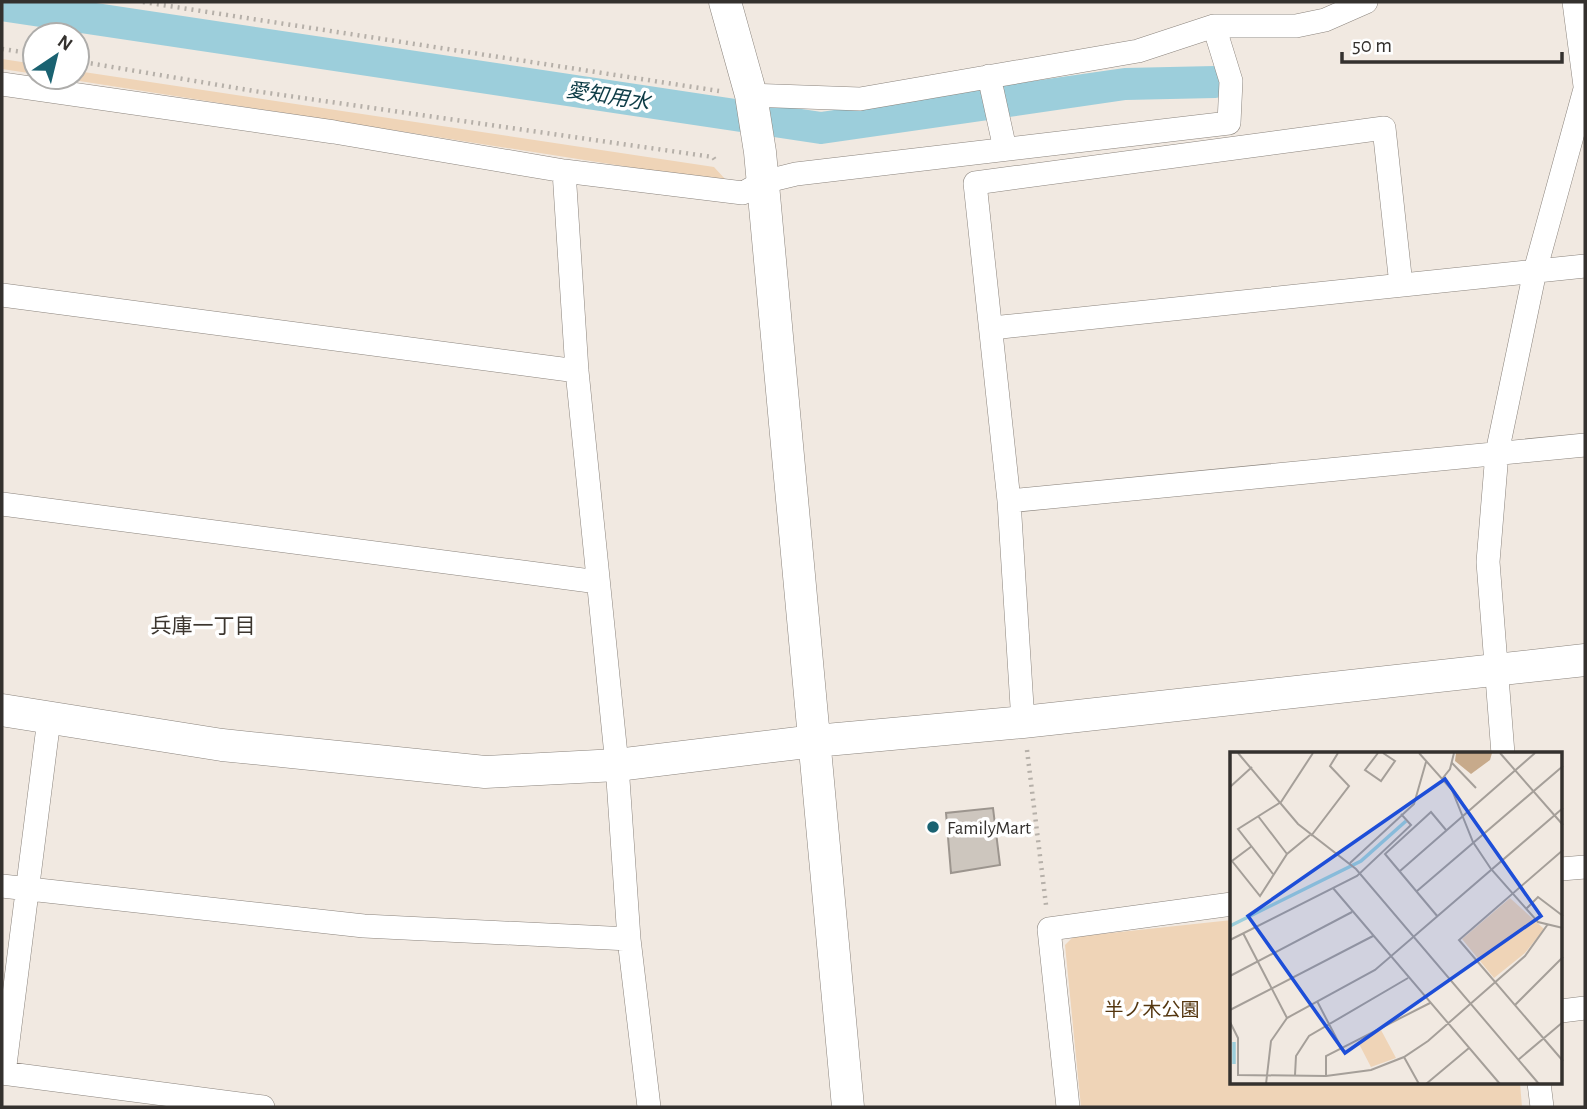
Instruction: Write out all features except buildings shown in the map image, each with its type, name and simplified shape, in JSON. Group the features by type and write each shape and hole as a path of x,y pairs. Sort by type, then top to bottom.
{"street":[{"path":"725,2 751,95 755,176 815,741 848,1107"},
{"path":"751,95 860,99 1138,51 1214,26 1296,26 1325,20 1366,2"},
{"path":"1503,752 1488,562 1497,453 1535,271 1584,94 1574,2"},
{"path":"2,84 334,132 565,171 755,176 796,174 1229,123 1231,81 1214,26"},
{"path":"989,76 1005,149"},
{"path":"1023,722 1009,501 975,183 1384,128 1401,285"},
{"path":"565,171 578,371 617,765 629,939 649,1107"},
{"path":"992,328 1585,266"},
{"path":"2,295 578,371"},
{"path":"1009,501 1585,444"},
{"path":"2,504 598,582"},
{"path":"2,710 222,746 485,772 617,765 815,741 1023,722 1585,660"},
{"path":"49,719 3,1073 262,1107"},
{"path":"1562,869 1585,867"},
{"path":"2,886 364,926 629,939"},
{"path":"1068,1107 1049,929 1230,904"},
{"path":"1562,1011 1585,1008"},
{"path":"1539,1084 1542,1107"}],"path":[{"path":"143,2 751,95"},
{"path":"2,49 21,52"},
{"path":"91,63 254,91 713,157 755,176"},
{"path":"1023,722 1049,929"}],"green space":[{"path":"2,59 21,62 21,72 2,69"},
{"path":"91,73 714,167 725,179 718,181 91,83"},
{"name":"半ノ木公園","path":"1230,920 1230,1084 1520,1084 1522,1107 1081,1107 1065,945 1073,937"}],"waterway":[{"name":"愛知用水","path":"2,5 821,128 1125,84 1215,82"}],"place":[{"name":"FamilyMart","path":"933,827"}],"district":[{"name":"兵庫一丁目","path":"203,626"}]}
